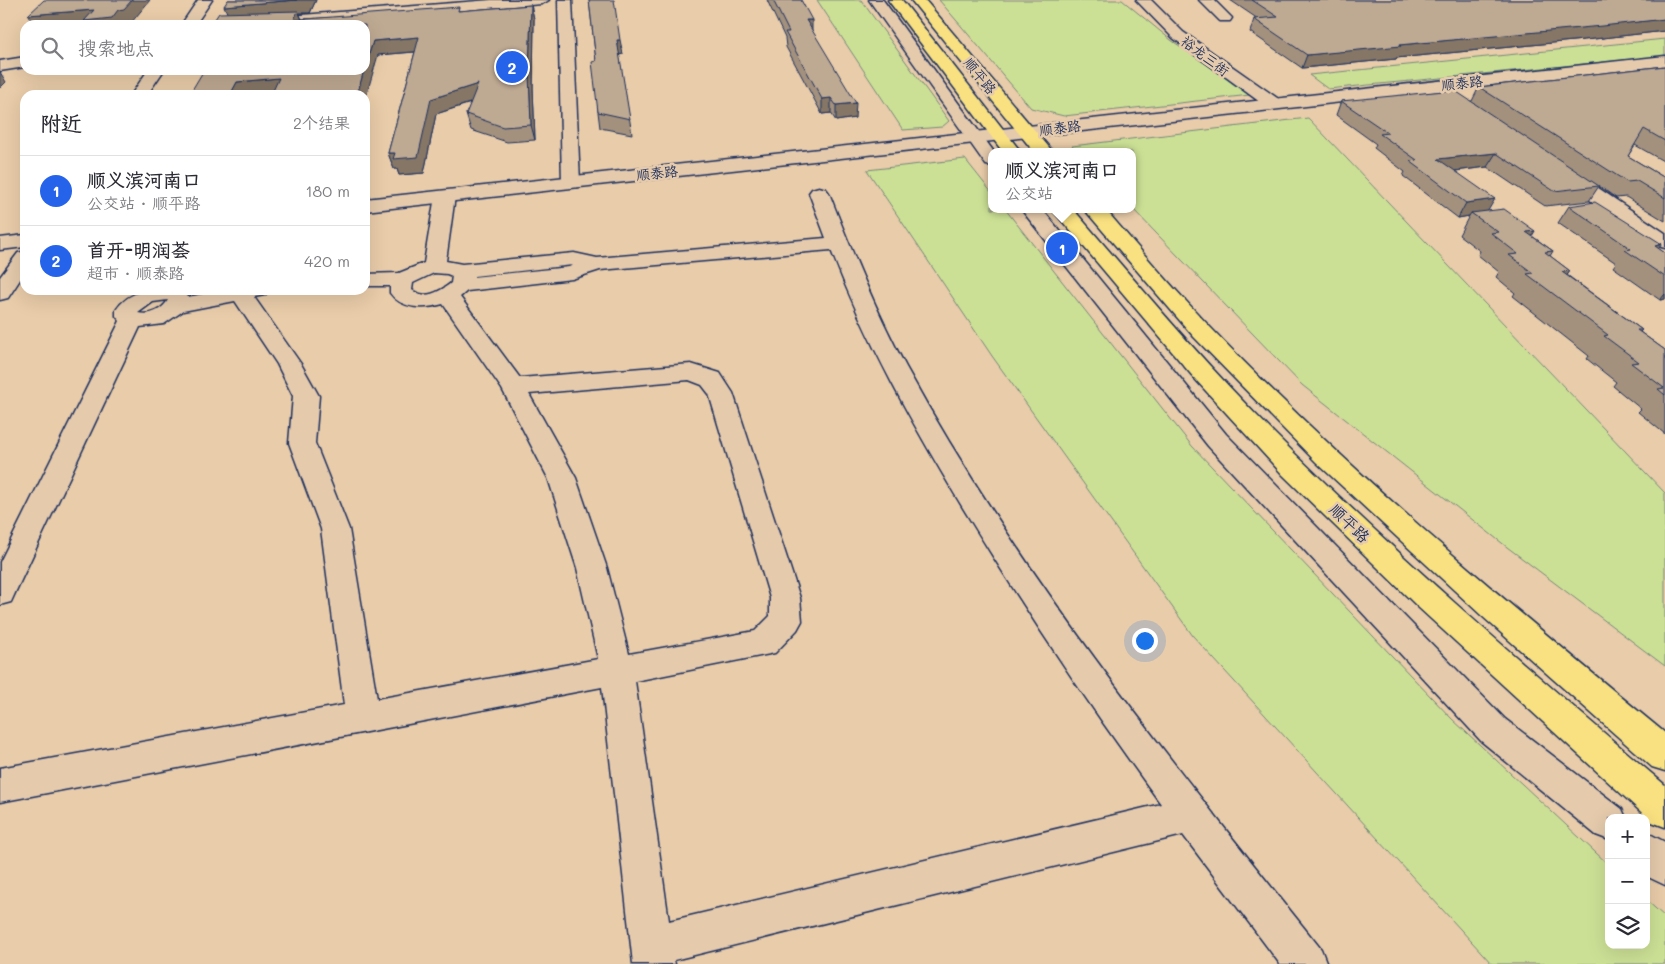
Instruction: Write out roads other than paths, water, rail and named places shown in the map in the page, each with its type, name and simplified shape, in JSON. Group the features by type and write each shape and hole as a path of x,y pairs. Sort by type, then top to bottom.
{"main road":[{"name":"顺平路","path":"895,0 1008,148"},
{"name":"顺平路","path":"918,0 1040,148"},
{"name":"顺平路","path":"1065,213 1184,353 1292,467 1466,634 1665,809"},
{"name":"顺平路","path":"1098,213 1217,348 1330,460 1502,618 1665,755"}],"street":[{"path":"191,20 205,0"},
{"path":"876,0 988,157"},
{"name":"裕龙三街","path":"1143,0 1178,35 1274,104"},
{"path":"1206,0 1225,18"},
{"path":"295,20 553,1"},
{"path":"325,20 553,1"},
{"path":"553,1 571,182"},
{"name":"顺泰路","path":"370,204 974,139 1665,61"},
{"path":"0,66 20,63"},
{"path":"142,90 153,75"},
{"path":"1436,86 1459,102"},
{"path":"1547,162 1665,242"},
{"path":"819,193 862,302 906,389 972,498 1084,670 1189,815 1306,964"},
{"path":"434,267 445,196"},
{"path":"1034,213 1217,440 1493,730 1605,819"},
{"path":"0,244 20,242"},
{"path":"839,243 597,264 572,273 456,284 425,301 406,298 400,289 405,279 413,273 434,267 453,268 456,284 562,478 592,568 617,670 654,954 1189,815"},
{"path":"0,293 20,265"},
{"path":"370,280 405,279"},
{"path":"0,593 132,320 127,316 127,310 143,297 152,295"},
{"path":"176,295 179,300 177,306 234,295"},
{"path":"252,295 306,396 302,443 335,529 363,718"},
{"path":"0,785 764,643 786,621 785,598 721,393 711,379 691,372 513,387"},
{"path":"1650,855 1665,866"}],"place":[{"name":"首开-明润荟","path":"512,67"},
{"name":"顺义滨河南口","path":"1062,248"}]}
